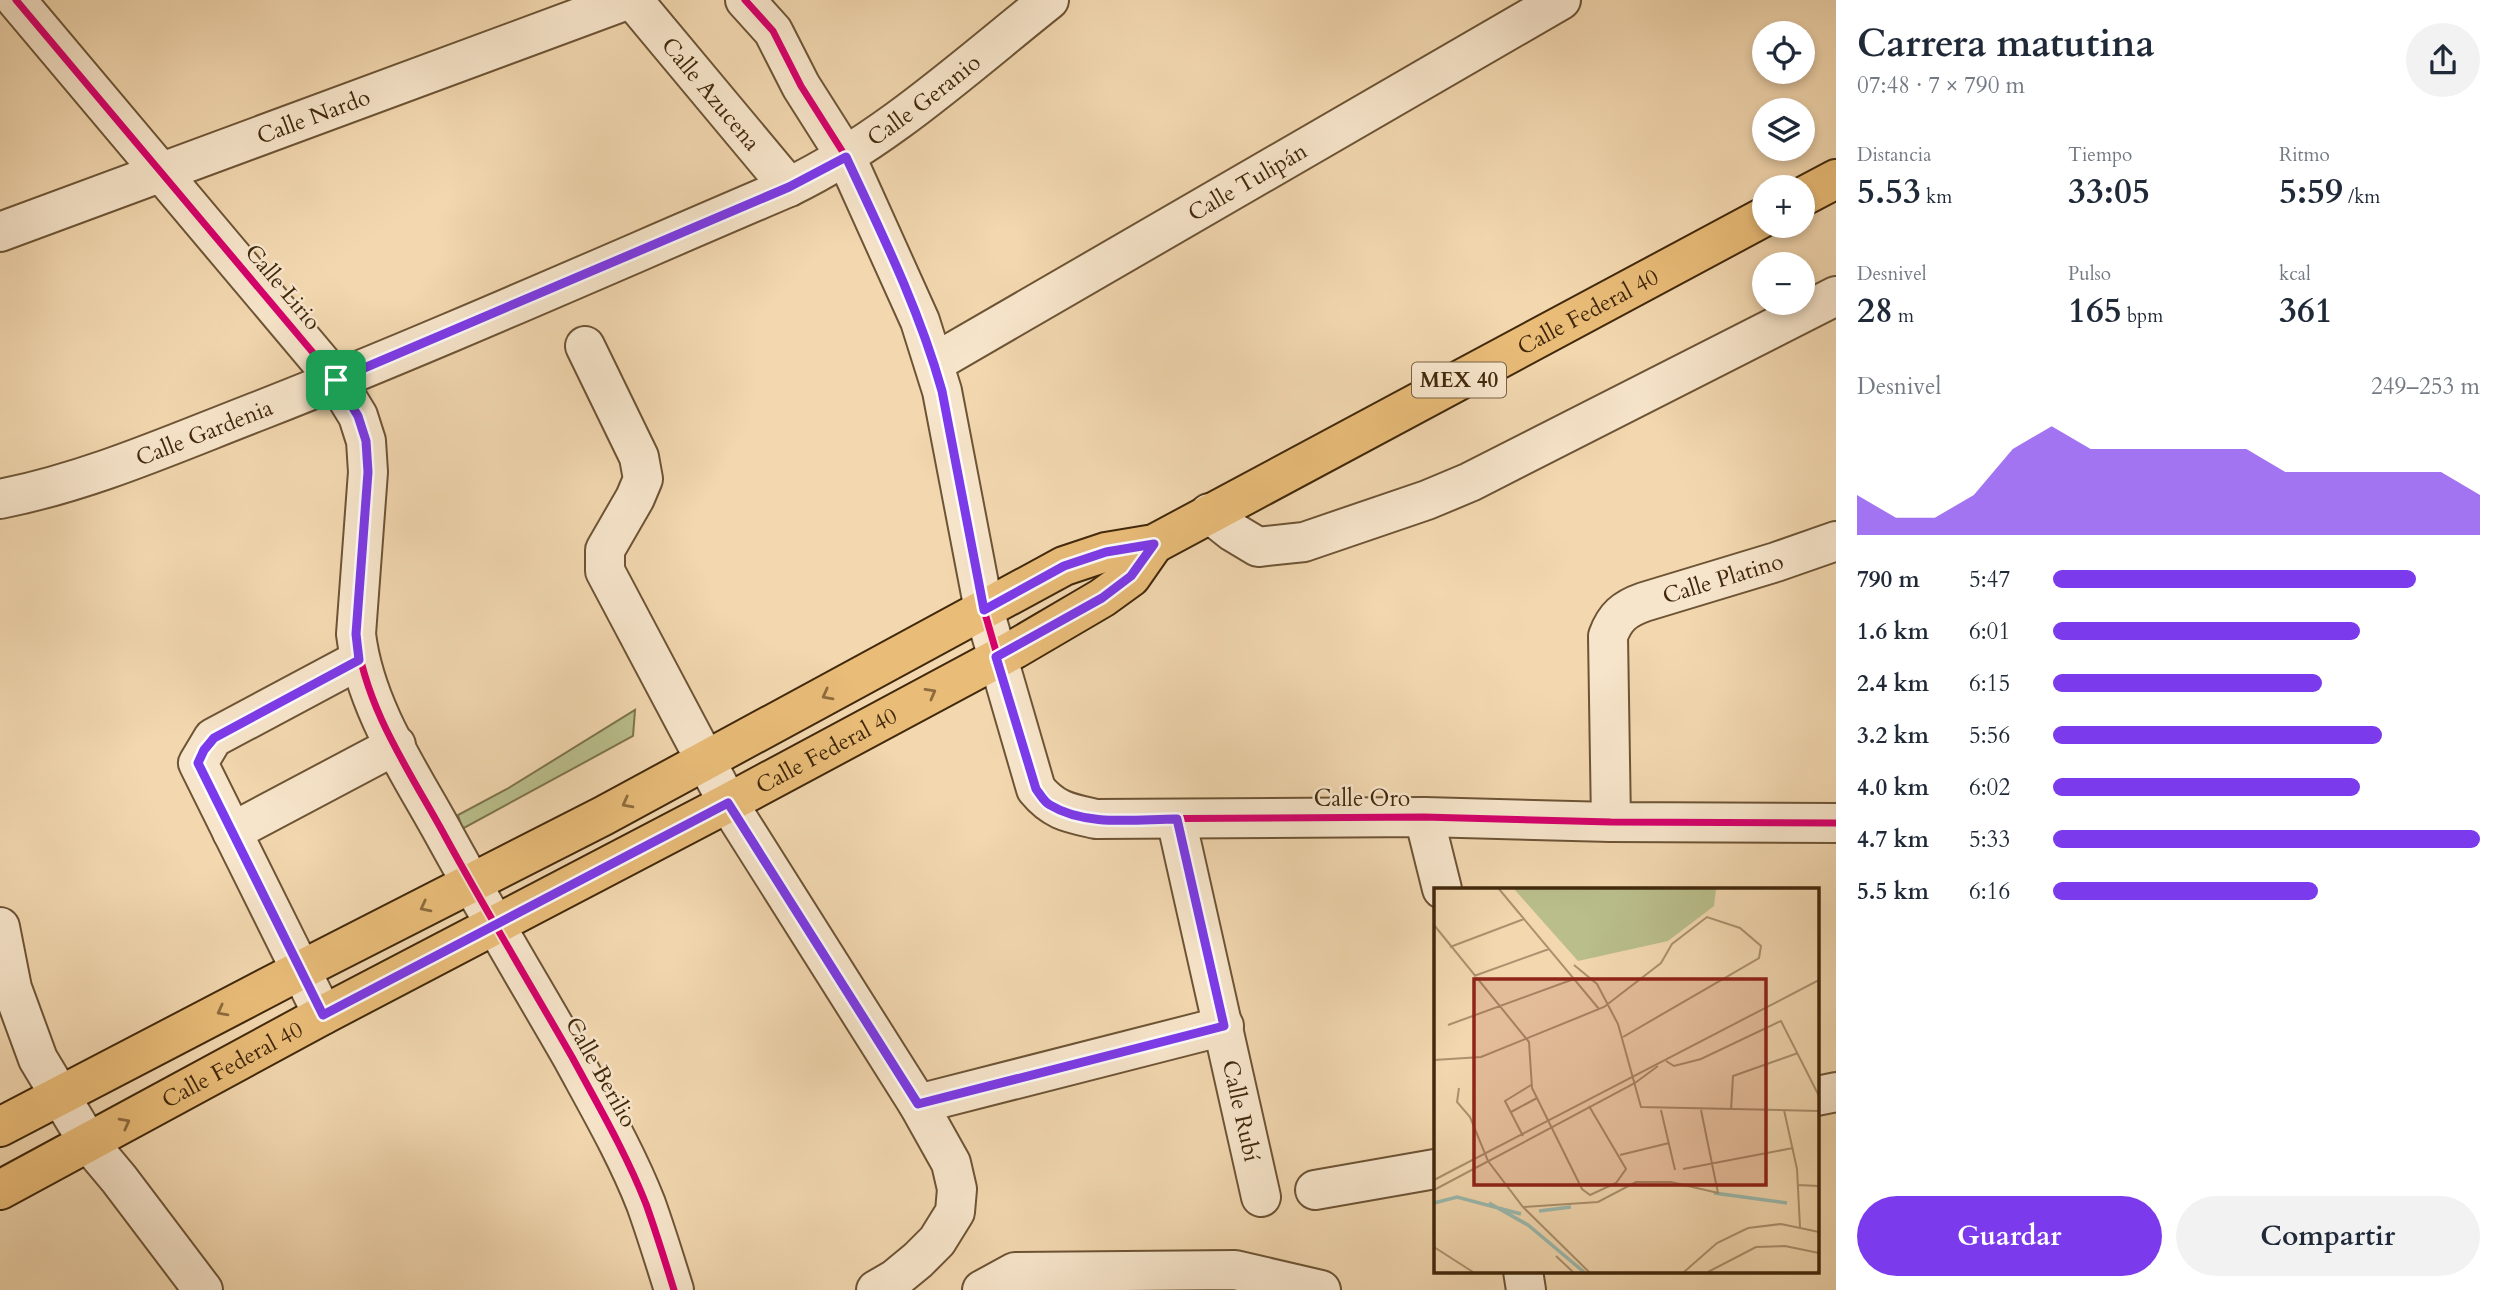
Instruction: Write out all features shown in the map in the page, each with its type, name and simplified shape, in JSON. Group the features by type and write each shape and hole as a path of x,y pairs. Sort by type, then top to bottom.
{"main road":[{"path":"1815,190 1836,179"},
{"name":"Calle Federal 40","path":"0,1128 706,761 1064,566 1106,552 1154,544 1752,224"},
{"name":"Calle Federal 40","path":"0,1190 323,1015 728,803 1102,598 1131,576 1154,544"},
{"path":"861,677 887,717"}],"street":[{"name":"Calle Lirio","path":"16,0 336,380 358,416 366,441 368,472 356,622 359,660 366,685 396,746 471,883"},
{"name":"Calle Nardo","path":"0,232 630,0"},
{"name":"Calle Azucena","path":"630,0 789,187"},
{"name":"Calle Oro","path":"745,0 773,31 801,86 846,157 920,321 942,391 984,610 996,657 1036,789 1048,804 1069,813 1096,819 1424,817 1611,822 1836,823"},
{"name":"Calle Geranio","path":"789,187 846,157 886,130 1049,0"},
{"name":"Calle Tulipán","path":"934,363 1561,0"},
{"name":"Calle Gardenia","path":"0,499 47,489 101,472 336,380 789,187"},
{"path":"1209,513 1258,547 1304,542 1427,500 1470,482 1836,296"},
{"path":"585,345 639,457 643,479 605,550 605,571 728,803 918,1104 951,1163 957,1189 954,1212 937,1241 895,1279 876,1290"},
{"name":"Calle Platino","path":"1611,822 1608,636 1613,621 1626,609 1644,602 1836,541"},
{"path":"323,1015 198,763 214,738 359,660"},
{"path":"232,832 396,746"},
{"path":"1424,817 1441,888"},
{"name":"Calle Rubí","path":"1177,819 1261,1197"},
{"name":"Calle Berilio","path":"471,883 587,1084 621,1150 645,1203 674,1290"},
{"path":"0,927 12,988 38,1059 89,1142 203,1290"},
{"path":"918,1104 1224,1026"},
{"path":"1818,1096 1836,1092"},
{"path":"1315,1190 1434,1169"},
{"path":"982,1290 1015,1272 1234,1269 1321,1290"},
{"path":"1523,1272 1526,1290"}],"green space":[{"path":"635,710 633,736 462,829 458,815 507,789"}],"cycle path":[{"path":"16,0 336,380 358,416 366,441 368,472 356,634 369,688 404,763 621,1148 646,1204 674,1290"},
{"path":"745,0 773,31 801,86 846,157 920,321 942,391 984,610 1036,789 1049,802 1070,813 1096,819 1424,817 1611,822 1836,823"}],"route":[{"path":"846,157 920,321 934,363 942,391 984,610 1064,566 1106,552 1154,544 1131,576 1102,598 1015,649 996,657 1036,789 1048,804 1069,813 1096,819 1177,819 1224,1026 918,1104 728,803 323,1015 198,763 214,738 359,660 356,634 368,472 366,441 358,416 336,380 789,187 846,157"}]}
